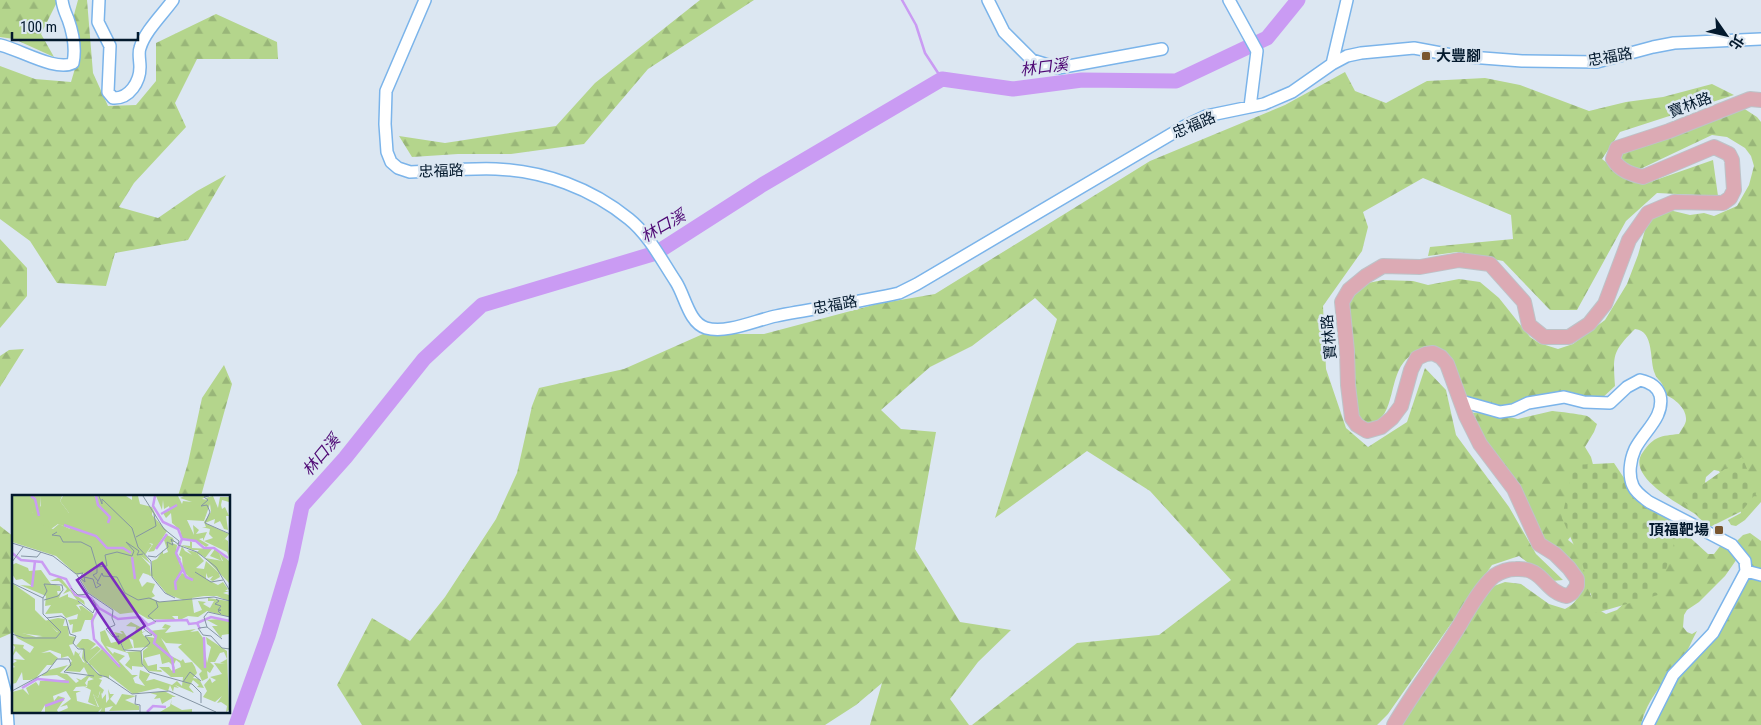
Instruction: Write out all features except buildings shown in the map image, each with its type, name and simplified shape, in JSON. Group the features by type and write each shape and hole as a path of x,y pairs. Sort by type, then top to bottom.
{"main road":[{"name":"寶林路","path":"1394,725 1471,605 1494,577 1504,571 1515,569 1534,572 1542,577 1552,589 1567,596 1577,586 1577,579 1555,554 1539,544 1514,489 1480,444 1466,416 1447,364 1441,356 1433,353 1417,358 1411,370 1401,406 1392,418 1375,430 1367,431 1357,425 1352,418 1342,302 1349,290 1366,276 1383,266 1420,267 1459,260 1490,264 1524,302 1529,325 1544,337 1569,336 1589,324 1605,304 1629,240 1648,213 1674,202 1723,203 1730,198 1734,190 1732,160 1729,154 1714,147 1643,178 1622,170 1616,164 1613,155 1617,148 1668,131 1750,99 1761,100"}],"street":[{"path":"0,45 56,65 68,66 72,63 75,52 62,0"},
{"path":"99,0 98,22 110,46 108,92 113,98 119,98 126,96 134,86 139,76 139,48 151,28 173,0"},
{"name":"忠福路","path":"425,0 386,91 385,124 387,152 391,162 398,168 410,172 495,169 546,176 582,189 629,219 646,237 678,287 697,322 704,327 714,329 746,325 770,318 899,292 917,284 1185,126 1206,116 1264,104 1292,92 1332,64 1347,56 1414,48 1457,56 1522,61 1597,62 1674,43 1761,39"},
{"path":"988,0 1004,32 1032,60 1058,68 1162,50"},
{"path":"1229,0 1258,51 1250,107"},
{"path":"1332,64 1347,0"},
{"path":"1461,402 1500,412 1514,410 1528,403 1564,397 1584,402 1610,403 1627,387 1640,380 1649,382 1658,390 1661,400 1660,411 1636,448 1630,463 1633,486 1638,493 1650,502 1732,545 1745,561 1746,571 1713,633 1673,675 1648,725"},
{"path":"1746,571 1761,575"},
{"path":"0,672 6,696 8,725"}],"green space":[{"path":"0,0 58,0 41,34 54,57 14,39 0,37"},
{"path":"78,0 87,0 93,73 108,106 136,105 156,81 156,43 216,14 277,42 278,59 197,59 175,103 186,127 134,183 119,207 158,218 197,191 226,175 188,240 115,253 106,286 57,283 30,241 0,219 0,66 35,79 71,82 79,55 72,22"},
{"path":"700,0 754,0 648,69 584,144 511,154 458,154 412,157 399,136 445,143 556,126 595,83"},
{"path":"1345,72 1355,91 1386,103 1427,81 1485,78 1520,85 1589,111 1626,102 1663,97 1712,84 1734,95 1620,132 1602,159 1616,170 1650,182 1713,160 1718,196 1657,193 1626,221 1577,310 1550,310 1503,261 1457,252 1428,256 1430,247 1513,239 1511,215 1423,178 1363,212 1368,227 1362,251 1323,306 1326,369 1346,428 1368,447 1407,422 1425,368 1446,390 1456,435 1509,507 1536,554 1563,580 1552,581 1519,556 1492,565 1388,714 1377,725 972,725 1077,643 1159,635 1231,580 1150,491 1087,451 995,518 1057,319 1035,298 972,346 930,367 881,410 901,429 936,432 915,549 960,622 1011,630 978,662 950,699 969,725 870,725 882,683 856,705 825,725 362,725 337,685 372,618 410,641 445,597 496,519 517,473 532,406 539,388 624,369 703,334 764,334 877,304 935,294 1150,161 1285,105"},
{"path":"1740,106 1757,117 1761,122 1761,502 1745,520 1736,526 1731,525 1728,520 1741,513 1719,471 1714,470 1706,477 1705,482 1710,490 1700,517 1658,490 1648,481 1642,471 1639,462 1647,447 1658,438 1679,434 1686,416 1677,402 1666,395 1663,385 1653,368 1649,341 1646,335 1635,329 1622,343 1616,354 1614,360 1615,386 1599,401 1529,400 1509,407 1471,402 1458,394 1442,362 1420,351 1410,356 1402,364 1389,404 1379,420 1368,425 1355,418 1344,309 1356,292 1368,283 1383,280 1413,281 1428,285 1459,279 1480,282 1499,298 1530,337 1539,343 1558,349 1573,344 1605,320 1627,284 1645,230 1653,218 1665,209 1690,215 1704,213 1714,216 1737,206 1749,185 1754,166 1751,156 1745,148 1727,137 1712,135 1636,171 1626,171 1620,159 1623,154 1730,107"},
{"path":"0,239 27,268 27,296 0,328"},
{"path":"24,349 0,387 0,356 9,350"},
{"path":"224,365 232,384 201,495 178,495 188,463 202,398"},
{"path":"1552,411 1587,416 1597,424 1585,447 1591,457 1595,472 1568,540 1589,556 1597,581 1590,594 1599,610 1606,614 1617,610 1635,593 1672,521 1708,554 1714,554 1721,545 1739,556 1725,576 1699,602 1687,610 1684,615 1683,627 1687,632 1692,634 1697,631 1684,656 1652,698 1641,725 1402,725 1449,645 1482,598 1494,586 1505,582 1521,584 1549,604 1565,609 1574,603 1579,594 1580,587 1503,484 1470,413 1486,412 1518,419"},
{"path":"1742,457 1757,492 1742,511 1710,527 1682,499"},
{"path":"1614,463 1630,487 1680,524 1658,595 1596,613 1583,566 1562,518 1573,465"},
{"path":"0,526 12,535 12,633 0,638"},
{"path":"1750,533 1761,541 1761,574 1751,571 1735,543 1743,535"},
{"path":"1757,577 1761,579 1761,725 1653,725 1665,694 1746,580"}],"waterway":[{"path":"902,0 916,25 925,53 942,79"},
{"name":"林口溪","path":"236,725 268,636 291,559 302,506 345,458 424,359 482,305 656,253 762,185 942,79 1013,89 1082,80 1176,81 1267,38 1298,0"}],"place":[{"name":"大豐腳","path":"1426,56"},
{"name":"頂福靶場","path":"1719,530"}]}
